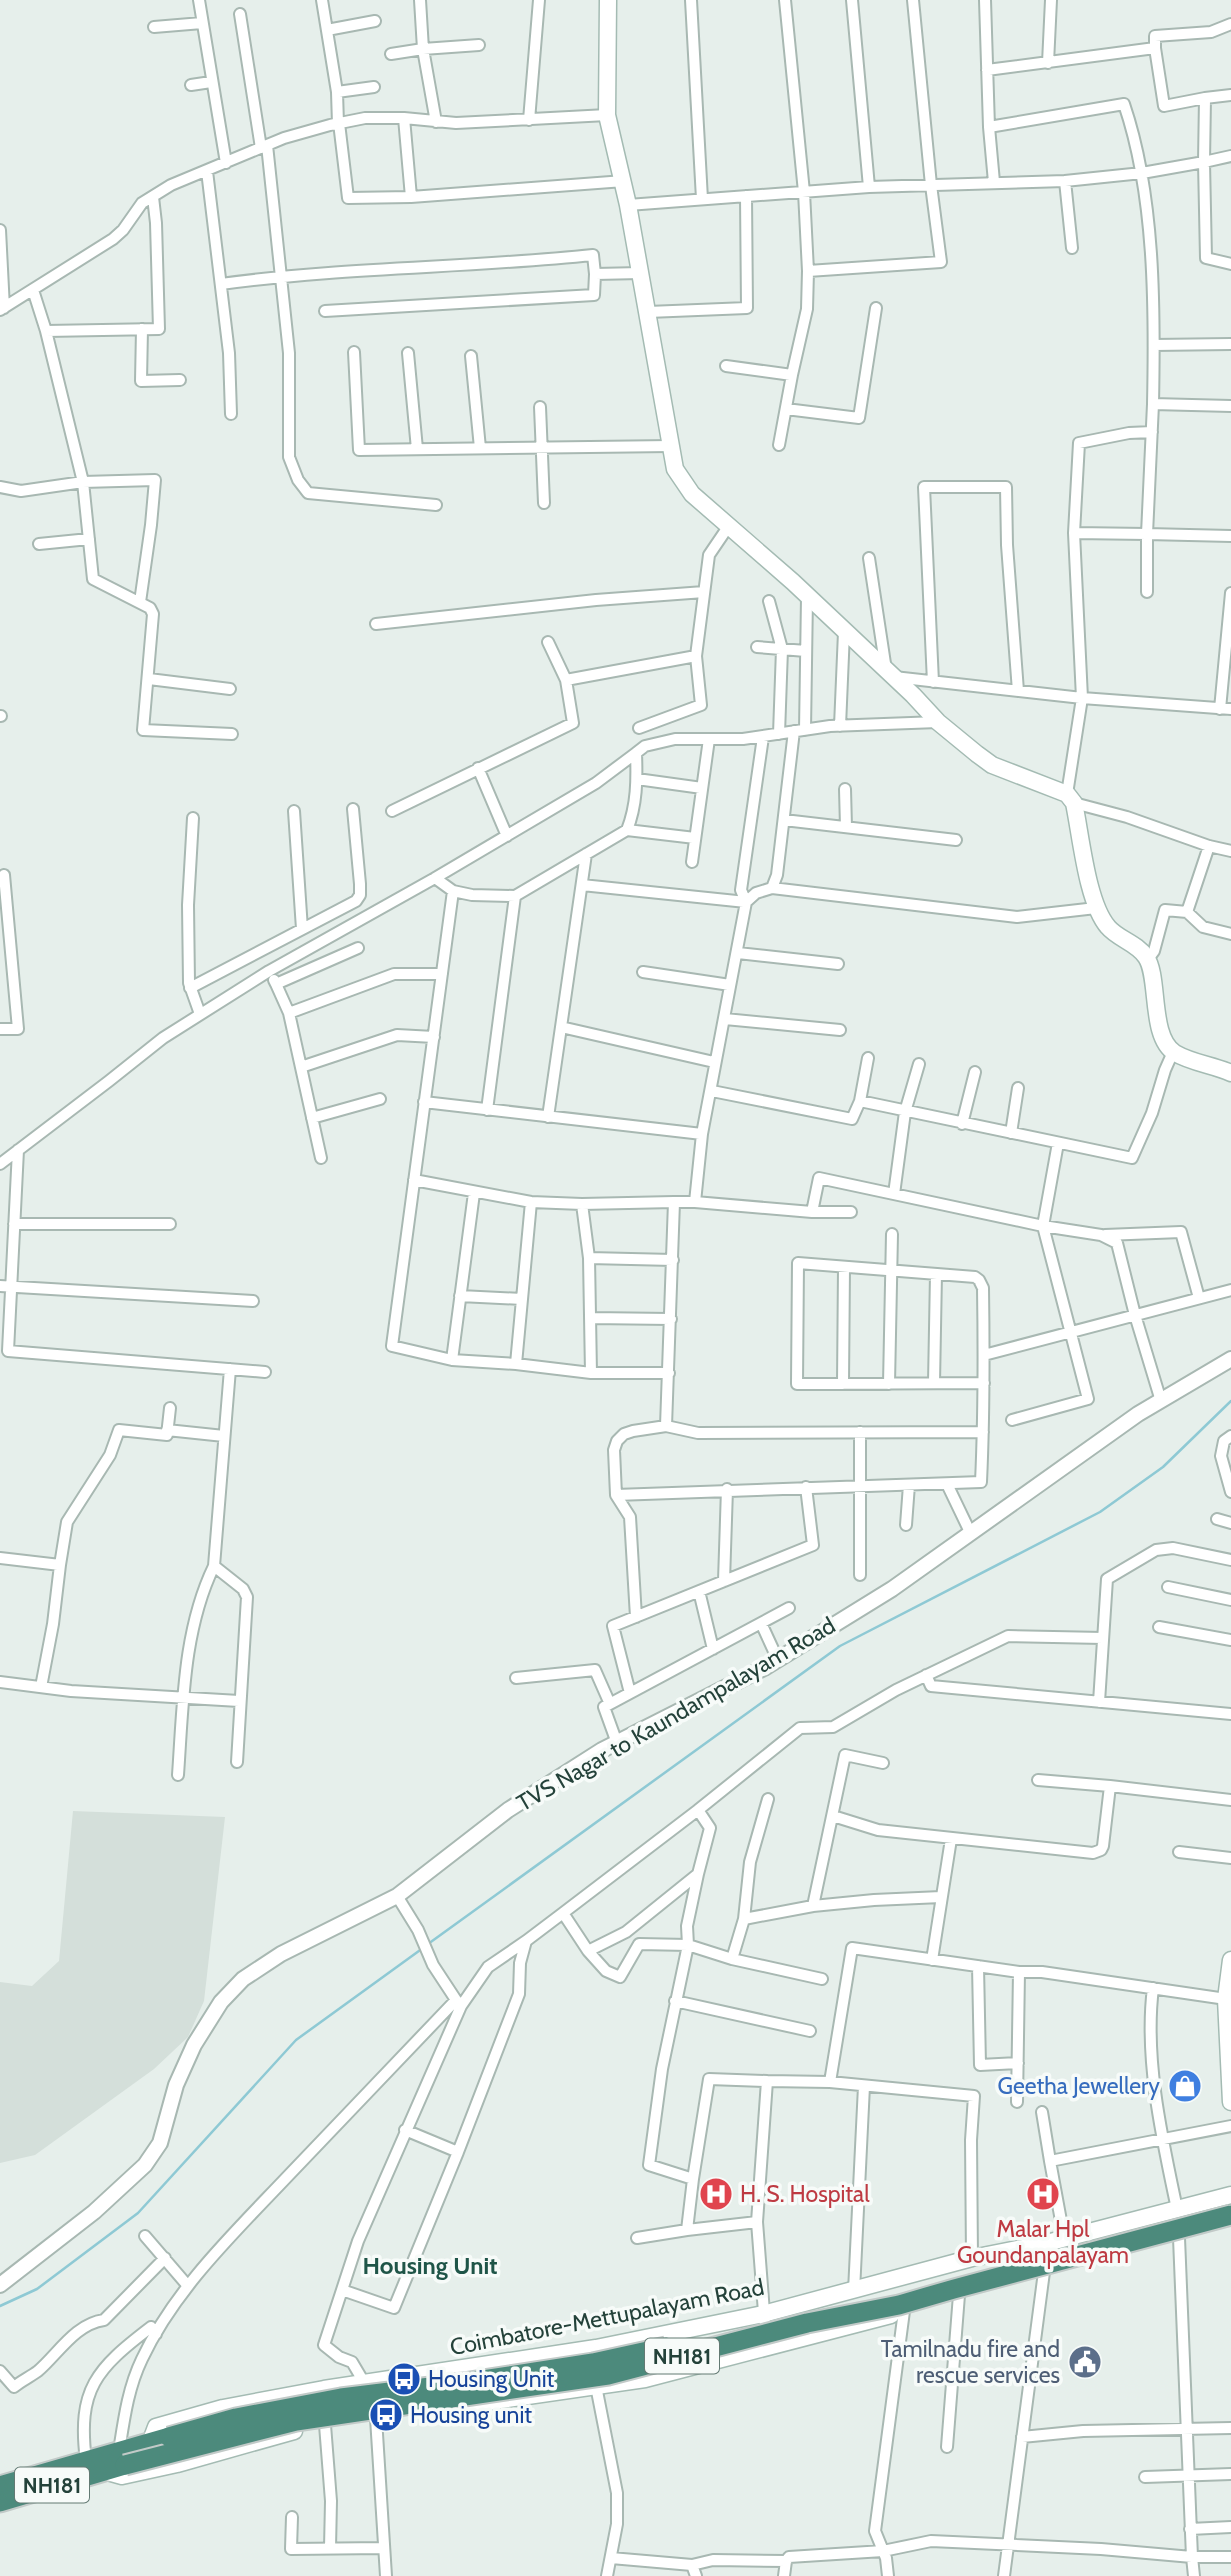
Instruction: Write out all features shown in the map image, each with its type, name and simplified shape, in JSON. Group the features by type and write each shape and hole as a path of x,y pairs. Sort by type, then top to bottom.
{"highway":[{"name":"NH181","path":"150,2443 236,2418 341,2398 593,2363 756,2326 803,2312 894,2296 1231,2205"},
{"name":"NH181","path":"122,2458 296,2421 608,2375 807,2323 899,2305 1231,2215"},
{"name":"Coimbatore-Mettupalayam Road","path":"7,2492 86,2461 122,2458 150,2443"},
{"path":"104,2471 122,2458"},
{"name":"NH181","path":"7,2492 104,2471"}],"main road":[{"path":"608,0 607,116 624,181 675,469 692,494 890,673 938,722 992,765 1049,785 1070,799 1096,908 1109,928 1148,959 1159,1026 1165,1042 1174,1052 1231,1073"},
{"path":"1231,1961 1226,1999 1231,2102"},
{"name":"Coimbatore-Mettupalayam Road","path":"150,2443 156,2427 223,2409 324,2389 596,2348 764,2314 972,2258 1231,2195"},
{"path":"104,2471 122,2476 325,2424 501,2402 645,2379 1231,2225"}],"street":[{"path":"199,0 226,163"},
{"path":"322,0 337,92 348,198 411,197 624,181"},
{"path":"420,0 423,48 436,122"},
{"path":"529,120 539,0"},
{"path":"691,0 702,200"},
{"path":"779,445 807,309 808,271 804,192 785,0"},
{"path":"852,0 869,187"},
{"path":"808,271 941,262 913,0"},
{"path":"985,0 993,182"},
{"path":"1048,63 1051,0"},
{"path":"240,14 264,147 289,353 289,457 298,480 308,493 436,505"},
{"path":"327,30 375,21"},
{"path":"153,27 202,23"},
{"path":"1231,24 1211,32 1155,36 1164,106 1231,95"},
{"path":"391,54 423,48 479,45"},
{"path":"987,70 1155,48"},
{"path":"191,85 211,82"},
{"path":"337,92 374,87"},
{"path":"1205,98 1206,258 1231,264"},
{"path":"989,127 1124,104 1135,137 1142,173 1154,298 1147,592"},
{"path":"2,309 113,239 142,203 171,185 284,138 365,118 404,118 436,122 607,116"},
{"path":"404,118 411,197"},
{"path":"628,205 869,187 1065,181 1142,173 1231,156"},
{"path":"206,171 229,353 231,414"},
{"path":"1065,181 1072,248"},
{"path":"648,312 747,308 746,196"},
{"path":"46,331 159,329 153,197"},
{"path":"0,230 2,309"},
{"path":"221,284 280,276 430,266 512,264 593,255 593,295 325,311"},
{"path":"595,274 641,273"},
{"path":"33,290 46,331 83,482 93,579 150,608 153,614 143,730 232,734"},
{"path":"786,409 859,418 876,308"},
{"path":"142,329 141,381 180,380"},
{"path":"1154,345 1231,344"},
{"path":"354,352 359,450 671,446"},
{"path":"408,353 417,449"},
{"path":"471,356 480,448"},
{"path":"726,366 792,375"},
{"path":"1153,404 1231,406"},
{"path":"540,407 544,503"},
{"path":"1152,432 1129,433 1079,443 1074,533 1082,698 1070,799 1231,851"},
{"path":"0,487 21,491 83,482 155,480 139,602"},
{"path":"933,682 924,487 1006,487 1007,545 1018,691"},
{"path":"639,728 701,705 696,656 709,555 728,527"},
{"path":"1074,533 1231,536"},
{"path":"39,544 89,539"},
{"path":"869,558 890,673 933,682 1082,698 1226,709 1231,593"},
{"path":"376,624 596,600 704,592"},
{"path":"772,888 799,730 806,650 807,597"},
{"path":"768,601 782,649 779,734"},
{"path":"840,726 844,632"},
{"path":"392,811 573,723 566,680 548,642"},
{"path":"757,646 806,650"},
{"path":"566,680 696,656"},
{"path":"149,679 230,690"},
{"path":"0,1164 163,1038 200,1014 269,971 508,836 596,783 645,746 660,742 763,737 840,726 938,722"},
{"path":"695,1202 702,1133 746,902 741,890 763,737"},
{"path":"692,862 709,739"},
{"path":"627,830 632,816 637,779 636,753"},
{"path":"478,768 508,836"},
{"path":"637,779 702,788"},
{"path":"845,789 846,827"},
{"path":"190,988 356,901 360,895 353,809"},
{"path":"294,811 302,929"},
{"path":"193,818 188,905 190,988 200,1014"},
{"path":"783,820 956,840"},
{"path":"435,878 453,891 472,895 514,896 627,830 695,838"},
{"path":"1187,912 1209,846"},
{"path":"548,1117 586,854"},
{"path":"0,1029 18,1029 4,875"},
{"path":"582,886 746,902 756,893 772,888 1017,917 1096,908"},
{"path":"453,891 392,1346 452,1360 591,1373 669,1373"},
{"path":"487,1110 514,896"},
{"path":"1148,959 1154,951 1165,910 1187,912 1203,927 1231,934"},
{"path":"276,984 358,948"},
{"path":"737,953 838,964"},
{"path":"269,971 289,1013 321,1158"},
{"path":"643,972 730,985"},
{"path":"289,1013 394,974 442,974"},
{"path":"725,1019 840,1030"},
{"path":"561,1027 715,1062"},
{"path":"300,1067 397,1035 434,1037"},
{"path":"860,1101 1132,1158 1174,1052"},
{"path":"712,1091 852,1119 860,1101 868,1058"},
{"path":"894,1194 905,1112 919,1064"},
{"path":"962,1124 975,1072"},
{"path":"1010,1133 1018,1088"},
{"path":"312,1118 380,1099"},
{"path":"424,1102 702,1133"},
{"path":"1012,1420 1088,1399 1043,1226 1058,1143"},
{"path":"18,1150 8,1351 265,1372"},
{"path":"812,1212 819,1178 1101,1236 1181,1232 1199,1298"},
{"path":"414,1180 531,1202 695,1202 812,1212 851,1212"},
{"path":"452,1360 474,1193"},
{"path":"516,1364 531,1202"},
{"path":"666,1426 674,1202"},
{"path":"582,1204 589,1258 591,1373"},
{"path":"15,1224 170,1224"},
{"path":"889,1384 892,1234"},
{"path":"1101,1236 1117,1243 1161,1401"},
{"path":"589,1258 673,1261"},
{"path":"616,1495 981,1482 983,1432 984,1383 984,1354 983,1288 979,1280 975,1277 798,1263 797,1384 984,1383"},
{"path":"843,1384 844,1267"},
{"path":"934,1383 936,1274"},
{"path":"0,1286 253,1300"},
{"path":"984,1354 1231,1290"},
{"path":"460,1296 522,1299"},
{"path":"590,1318 671,1319"},
{"name":"TVS Nagar to Kaundampalayam Road","path":"0,2285 93,2212 145,2165 160,2143 176,2085 194,2045 221,2002 243,1979 281,1954 397,1896 508,1810 617,1743 778,1660 892,1589 1138,1414 1231,1359"},
{"path":"178,1775 191,1638 201,1593 214,1566 230,1369"},
{"path":"41,1687 53,1624 66,1522 110,1455 119,1430 167,1435 170,1408"},
{"path":"636,1617 630,1517 616,1495 614,1450 617,1441 633,1430 666,1426 698,1433 983,1432"},
{"path":"167,1430 224,1436"},
{"path":"860,1432 860,1575"},
{"path":"1231,1436 1224,1441 1221,1456 1231,1492"},
{"path":"947,1484 971,1534"},
{"path":"906,1525 909,1485"},
{"path":"630,1693 612,1626 813,1545 806,1487"},
{"path":"724,1581 727,1489"},
{"path":"1217,1519 1231,1523"},
{"path":"1099,1702 1107,1579 1156,1550 1173,1548 1231,1560"},
{"path":"0,1558 60,1565"},
{"path":"214,1566 243,1589 247,1597 237,1762"},
{"path":"1168,1587 1231,1600"},
{"path":"699,1591 713,1649"},
{"path":"617,1743 604,1707 789,1608"},
{"path":"761,1623 778,1660"},
{"path":"1159,1627 1231,1640"},
{"path":"122,2458 130,2386 169,2309 229,2237 459,2003 488,1966 563,1913 800,1728 833,1727 896,1689 1008,1636 1103,1638"},
{"path":"516,1678 595,1670 610,1704"},
{"path":"926,1675 931,1686 1231,1714"},
{"path":"0,1682 184,1699 239,1701"},
{"path":"813,1906 845,1755 883,1763"},
{"path":"1038,1780 1231,1800"},
{"path":"833,1816 878,1830 1097,1852 1103,1846 1110,1786"},
{"path":"732,1959 744,1919 750,1862 768,1799"},
{"path":"692,2179 649,2165 662,2069 688,1945 687,1926 710,1828 698,1810"},
{"path":"932,1960 951,1839"},
{"path":"1178,1852 1231,1858"},
{"path":"588,1951 626,1932 698,1874"},
{"path":"397,1896 418,1930 432,1965 459,2003"},
{"path":"744,1919 813,1906 941,1897"},
{"path":"563,1913 588,1951 606,1971 621,1977 639,1944 688,1945 732,1959 822,1979"},
{"path":"342,2290 394,2308 519,1994 520,1963 526,1941"},
{"path":"830,2082 852,1948 1226,1999"},
{"path":"978,1966 980,2065 1018,2063"},
{"path":"1017,2102 1019,1972"},
{"path":"1153,1988 1149,2022 1162,2140 1177,2209"},
{"path":"675,2001 810,2031"},
{"path":"365,2384 352,2362 339,2357 324,2345 358,2241 459,2003"},
{"path":"687,2230 692,2179 709,2079 830,2082 974,2096 971,2140 972,2258"},
{"path":"767,2081 757,2222 767,2348"},
{"path":"854,2291 864,2086"},
{"path":"1042,2112 1064,2237"},
{"path":"1050,2161 1231,2126"},
{"path":"405,2130 458,2152"},
{"path":"637,2238 757,2222"},
{"path":"145,2236 188,2286"},
{"path":"1179,2238 1194,2576"},
{"path":"0,2371 14,2387 40,2370 67,2339 92,2323 104,2320 165,2258"},
{"path":"1004,2576 1044,2272"},
{"path":"947,2447 959,2295"},
{"path":"888,2576 875,2530 904,2311"},
{"path":"86,2461 83,2435 92,2385 107,2363 128,2344 150,2327 156,2334"},
{"path":"596,2386 617,2493 617,2524 607,2576"},
{"path":"376,2418 386,2576"},
{"path":"325,2424 331,2501 330,2548"},
{"path":"1022,2437 1083,2431 1231,2428"},
{"path":"1145,2477 1231,2474"},
{"path":"292,2517 291,2549 384,2548"},
{"path":"1190,2529 1231,2527"},
{"path":"784,2576 789,2557 883,2551 930,2541 1008,2543 1192,2557 1231,2557"},
{"path":"611,2558 694,2571 713,2560 786,2561"}],"shaded area":[{"path":"73,1811 225,1817 204,2001 188,2037 154,2069 35,2155 0,2163 0,1982 32,1986 59,1961"}],"waterway":[{"path":"428,1944 840,1646 1100,1512 1163,1467 1231,1401"},
{"path":"0,2306 37,2289 138,2213 296,2040 423,1948"}],"place":[{"name":"Geetha Jewellery","path":"1185,2086"},
{"name":"H. S. Hospital","path":"716,2194"},
{"name":"Malar Hpl Goundanpalayam","path":"1043,2194"},
{"name":"Tamilnadu fire and rescue services","path":"1085,2362"},
{"name":"Housing Unit","path":"404,2379"},
{"name":"Housing unit","path":"386,2415"}],"district":[{"name":"Housing Unit","path":"430,2265"}]}
